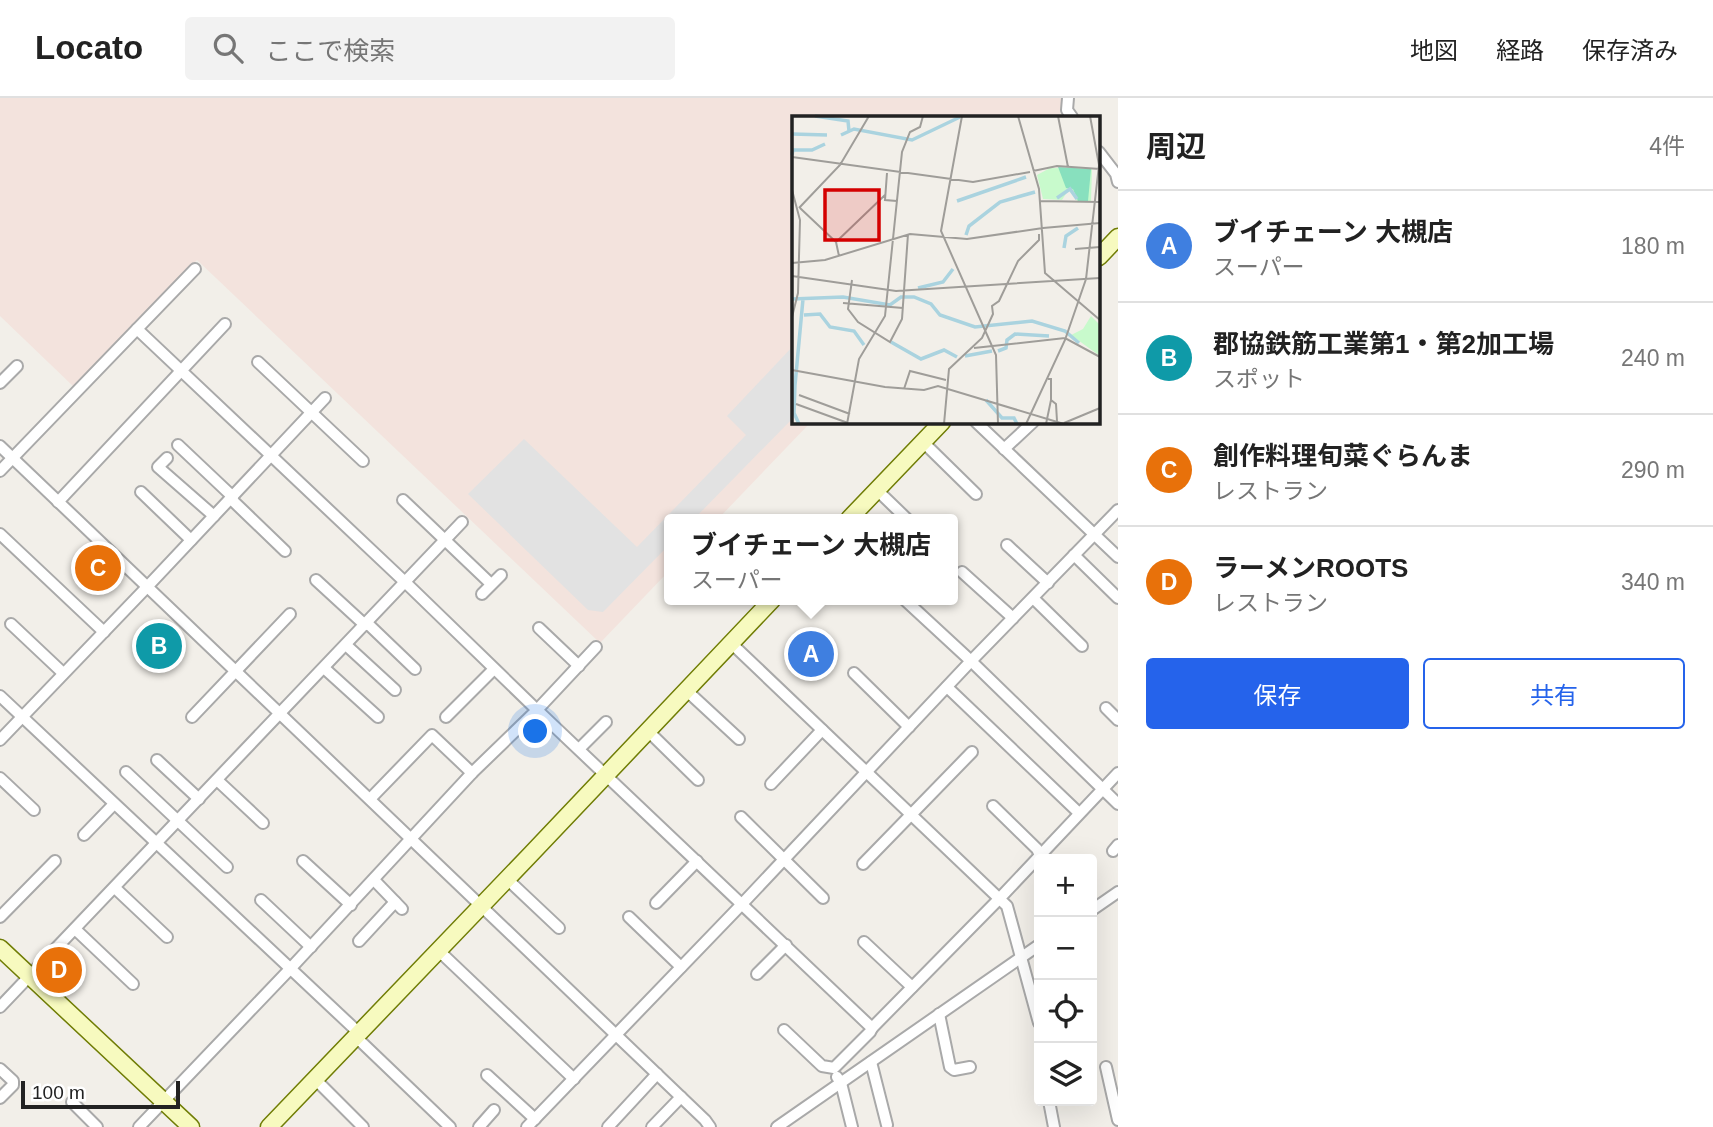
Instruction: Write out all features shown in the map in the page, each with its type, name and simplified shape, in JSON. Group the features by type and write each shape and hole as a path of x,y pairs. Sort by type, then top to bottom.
{"street":[{"path":"1068,98 1067,110 1071,116"},
{"path":"1100,153 1116,174 1118,182"},
{"path":"1100,256 1118,237"},
{"path":"0,471 195,269"},
{"path":"58,502 225,324"},
{"path":"137,329 872,1028"},
{"path":"258,362 363,461"},
{"path":"0,383 17,366"},
{"path":"0,740 325,398"},
{"path":"854,514 940,424"},
{"path":"978,424 1118,557"},
{"path":"1004,449 1031,424"},
{"path":"923,442 976,494"},
{"path":"178,444 285,551"},
{"path":"0,446 710,1127"},
{"path":"167,458 158,467 214,516"},
{"path":"877,490 902,514"},
{"path":"141,492 191,540"},
{"path":"403,500 491,584"},
{"path":"487,1075 531,1123 1118,510"},
{"path":"0,1007 463,522"},
{"path":"0,534 104,632"},
{"path":"1007,545 1048,583"},
{"path":"1074,555 1118,598"},
{"path":"962,572 1013,618"},
{"path":"482,594 500,575"},
{"path":"316,580 415,669"},
{"path":"1032,598 1082,646"},
{"path":"274,1125 767,605"},
{"path":"910,605 1118,804"},
{"path":"192,717 290,614"},
{"path":"11,624 63,673"},
{"path":"539,628 579,666"},
{"path":"731,643 1009,909 1022,957 1034,988"},
{"path":"346,645 394,690"},
{"path":"139,1127 351,905 472,773 537,710 596,647"},
{"path":"324,668 378,717"},
{"path":"446,718 494,669"},
{"path":"854,673 909,727"},
{"path":"947,687 1079,813"},
{"path":"686,690 739,740"},
{"path":"0,696 290,969 450,1127"},
{"path":"1106,709 1118,720"},
{"path":"579,749 606,722"},
{"path":"771,784 822,730"},
{"path":"648,731 698,780"},
{"path":"370,799 432,735 472,773"},
{"path":"863,864 972,752"},
{"path":"157,760 199,799"},
{"path":"126,772 227,867"},
{"path":"1045,854 1079,813 1118,773"},
{"path":"0,778 34,810"},
{"path":"217,780 263,823"},
{"path":"85,835 114,804"},
{"path":"993,806 1041,854"},
{"path":"740,817 823,898"},
{"path":"0,917 55,861"},
{"path":"303,861 351,905"},
{"path":"656,902 697,861"},
{"path":"834,1068 1034,866"},
{"path":"507,879 559,928"},
{"path":"359,942 399,905 374,880"},
{"path":"115,888 167,937"},
{"path":"1097,907 1118,892"},
{"path":"261,900 311,947"},
{"path":"629,917 681,967"},
{"path":"75,929 133,984"},
{"path":"864,942 912,987"},
{"path":"757,974 786,945"},
{"path":"0,948 191,1127"},
{"path":"777,1127 1034,949"},
{"path":"439,950 574,1079"},
{"path":"939,1014 950,1068 954,1070 970,1067"},
{"path":"785,1030 822,1066 834,1068"},
{"path":"871,1062 887,1125"},
{"path":"834,1068 841,1083 852,1127"},
{"path":"1106,1068 1118,1120"},
{"path":"0,1069 13,1081 13,1085 0,1098"},
{"path":"608,1127 657,1074"},
{"path":"315,1079 363,1127"},
{"path":"652,1127 681,1097"},
{"path":"72,1102 97,1127"},
{"path":"1050,1106 1054,1127"},
{"path":"479,1127 494,1110"}],"shaded area":[{"path":"0,98 1062,98 1060,113 1062,116 792,116 792,424 809,424 723,514 664,514 664,576 600,643 197,260 74,387 0,316"},
{"path":"792,347 792,419 699,514 669,514 746,435 727,416"},
{"path":"524,439 637,547 664,519 664,550 603,612 588,610 468,494"}],"place":[{"name":"創作料理旬菜ぐらんま","path":"98,568"},
{"name":"郡協鉄筋工業第1・第2加工場","path":"159,646"},
{"name":"ブイチェーン 大槻店","path":"811,654"},
{"name":"ラーメンROOTS","path":"59,970"}]}
